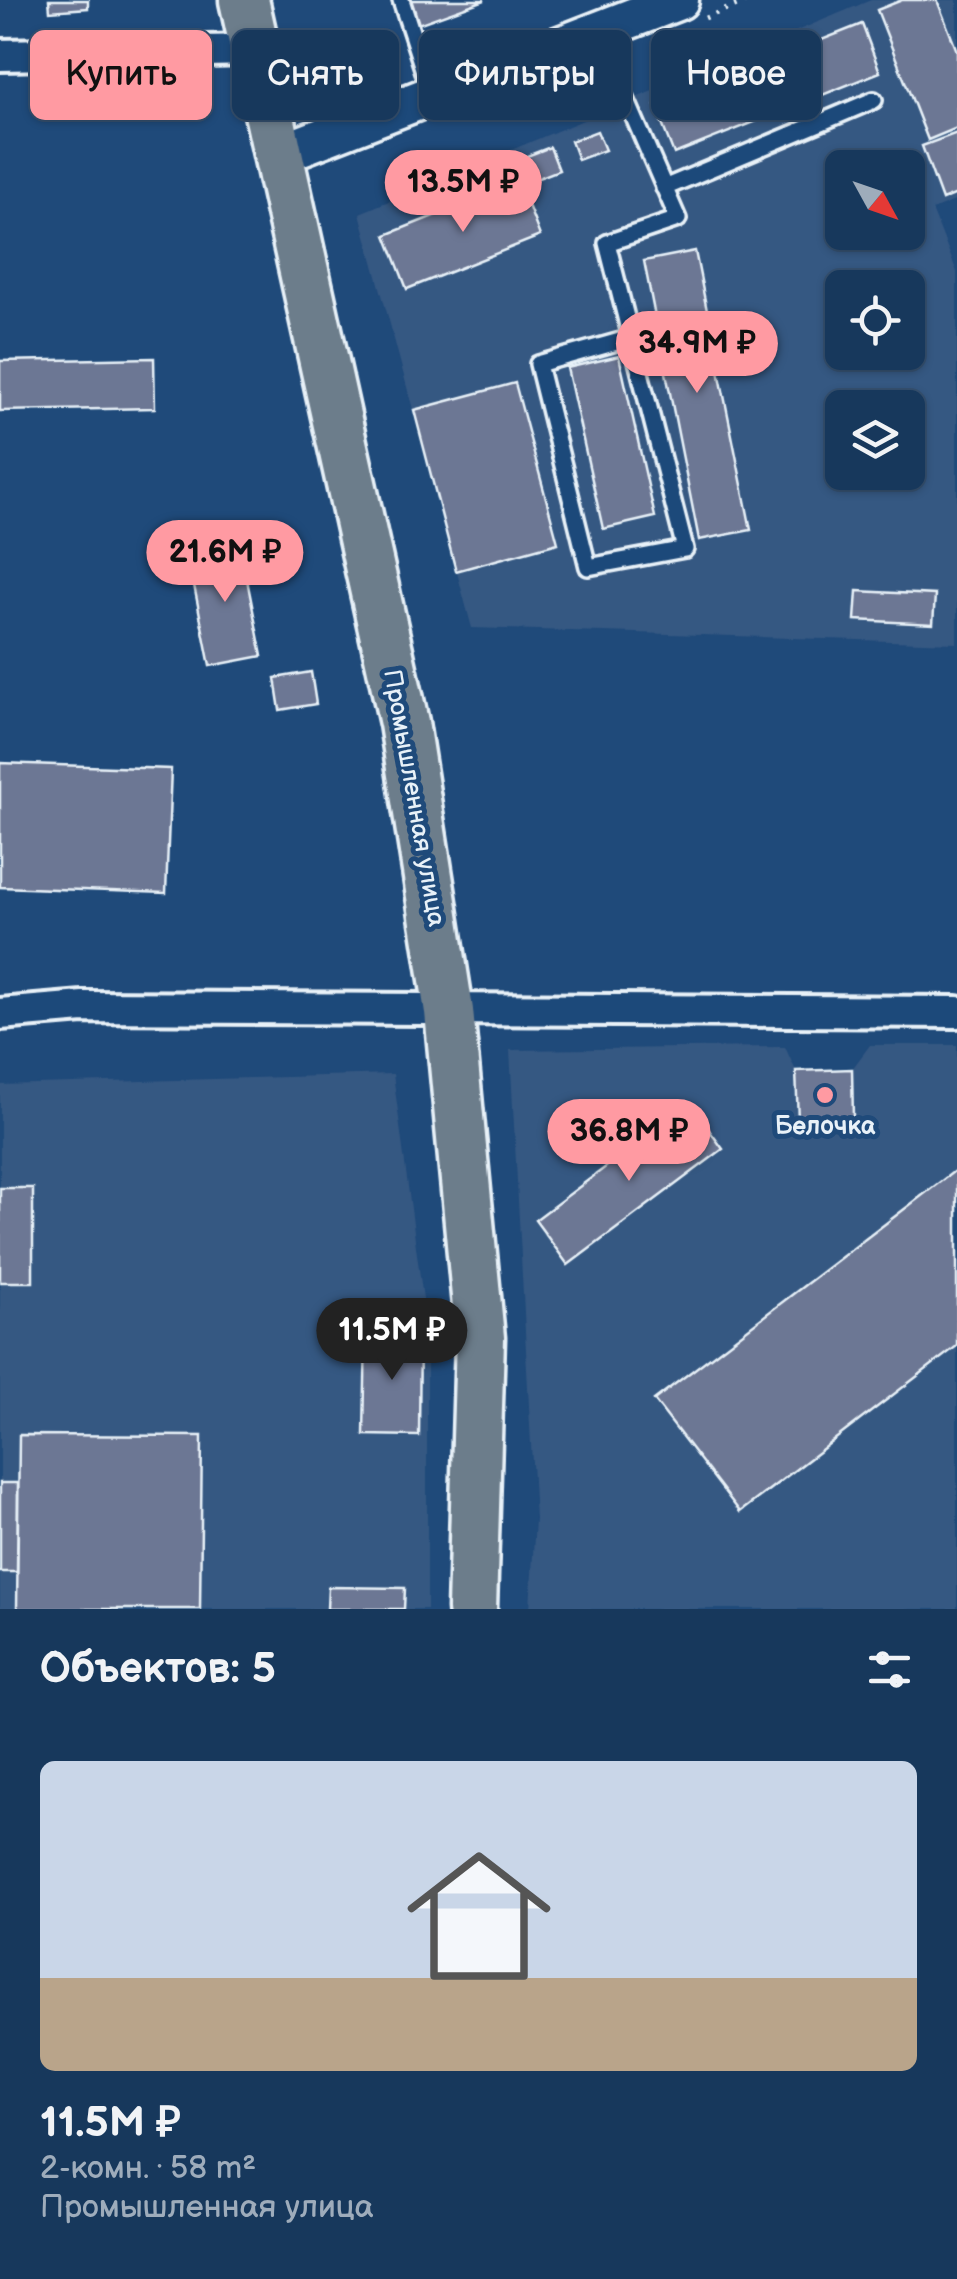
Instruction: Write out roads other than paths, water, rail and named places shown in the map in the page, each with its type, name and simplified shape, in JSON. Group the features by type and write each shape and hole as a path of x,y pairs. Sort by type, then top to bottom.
{"main road":[{"name":"Промышленная улица","path":"244,0 250,30"},
{"name":"Промышленная улица","path":"272,120 404,723 449,1011 480,1338 472,1609"}],"street":[{"path":"602,30 663,3"},
{"path":"0,55 232,50"},
{"path":"280,154 419,102"},
{"path":"0,1014 84,1007 957,1012"}],"lane":[{"path":"402,0 419,53"},
{"path":"664,188 874,100"},
{"path":"631,111 678,219 607,243 632,338 685,549 588,567 538,364 632,338"}],"place":[{"name":"Белочка","path":"825,1095"}]}
